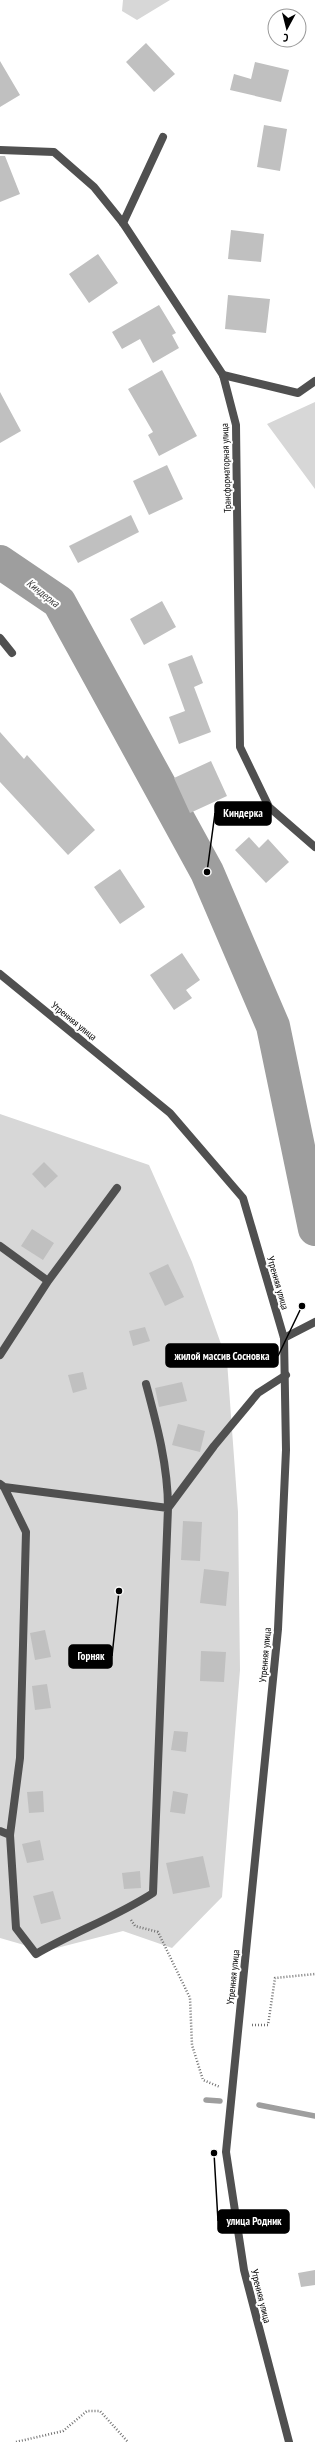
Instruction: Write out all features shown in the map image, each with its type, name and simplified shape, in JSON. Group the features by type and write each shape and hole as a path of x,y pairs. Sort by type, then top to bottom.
{"street":[{"path":"123,223 163,136"},
{"name":"Трансформаторная улица","path":"0,150 54,152 94,187 123,223 223,375 236,425 240,747 269,807 315,847"},
{"path":"223,375 298,394 315,381"},
{"path":"0,638 12,653"},
{"name":"Утренняя улица","path":"0,974 170,1113 243,1198 284,1338 286,1375 286,1450 278,1629 226,2152 243,2262 289,2442"},
{"path":"0,1355 48,1281 117,1188"},
{"path":"0,1246 48,1281"},
{"path":"284,1338 315,1322"},
{"path":"168,1508 214,1446 258,1393 286,1375"},
{"path":"2,1486 26,1532 20,1758 10,1835 16,1928 36,1954 60,1940 125,1911 153,1893 168,1508 167,1478 157,1422 146,1384"},
{"path":"2,1486 168,1508"},
{"path":"0,1831 10,1835"}],"path":[{"path":"125,1911 135,1926 158,1932 190,1998 192,2045 203,2080 232,2092"},
{"path":"238,2025 268,2025 275,1978 315,1974"},
{"path":"16,2442 63,2431 87,2411 100,2411 128,2442"}],"shaded area":[{"path":"123,0 170,0 137,20 122,11"},
{"path":"315,402 315,489 267,424"},
{"path":"0,1114 149,1165 192,1262 227,1361 238,1512 240,1670 222,1897 172,1948 123,1931 45,1951 0,1938"}],"building":[{"path":"146,43 175,74 154,92 126,62"},
{"path":"0,61 20,95 0,107"},
{"path":"255,62 289,70 281,102 230,90 234,74 251,79"},
{"path":"264,125 287,129 280,171 257,167"},
{"path":"0,156 5,156 20,194 0,202"},
{"path":"231,230 264,234 261,262 228,259"},
{"path":"98,254 118,283 89,303 69,274"},
{"path":"228,295 270,299 266,333 225,329"},
{"path":"159,305 176,333 172,335 179,348 153,363 140,339 122,349 112,332"},
{"path":"162,370 197,436 159,456 148,435 153,432 128,389"},
{"path":"0,392 21,431 0,443"},
{"path":"167,465 183,499 149,515 133,481"},
{"path":"131,515 139,532 78,563 69,546"},
{"path":"162,601 176,627 144,645 130,619"},
{"path":"192,655 203,683 194,687 211,732 179,744 169,717 185,711 168,664"},
{"path":"0,732 24,759 27,755 95,830 68,855 0,782"},
{"path":"211,761 227,796 190,813 174,778"},
{"path":"249,837 259,848 268,839 289,862 266,883 235,850"},
{"path":"120,869 145,907 120,924 94,887"},
{"path":"182,953 200,980 186,990 192,998 174,1010 150,975"},
{"path":"44,1162 58,1176 45,1188 32,1174"},
{"path":"32,1229 54,1243 43,1260 21,1246"},
{"path":"168,1264 184,1297 165,1306 149,1273"},
{"path":"145,1327 150,1341 133,1346 129,1331"},
{"path":"83,1372 87,1389 73,1393 68,1375"},
{"path":"182,1382 187,1401 159,1407 155,1388"},
{"path":"178,1424 205,1431 200,1452 172,1445"},
{"path":"183,1521 202,1522 200,1561 181,1560"},
{"path":"204,1569 229,1572 226,1606 200,1603"},
{"path":"45,1630 51,1657 35,1660 30,1633"},
{"path":"201,1651 226,1652 224,1682 200,1681"},
{"path":"47,1684 51,1708 35,1710 32,1686"},
{"path":"174,1731 188,1732 186,1752 171,1750"},
{"path":"43,1791 44,1812 29,1813 27,1792"},
{"path":"173,1791 188,1794 185,1814 170,1812"},
{"path":"40,1840 44,1860 27,1863 22,1844"},
{"path":"203,1856 210,1887 173,1894 166,1863"},
{"path":"140,1871 141,1888 124,1889 122,1873"},
{"path":"53,1891 61,1919 41,1924 33,1896"},
{"path":"315,2270 315,2285 301,2287 298,2273"}],"waterway":[{"name":"Киндерка","path":"0,562 59,602 207,872 273,1026 315,1229"},
{"path":"206,2100 220,2101"},
{"path":"259,2105 315,2116"}],"place":[{"name":"Киндерка","path":"207,872"},
{"name":"жилой массив Сосновка","path":"302,1306"},
{"name":"Горняк","path":"119,1591"},
{"name":"улица Родник","path":"214,2153"}]}
